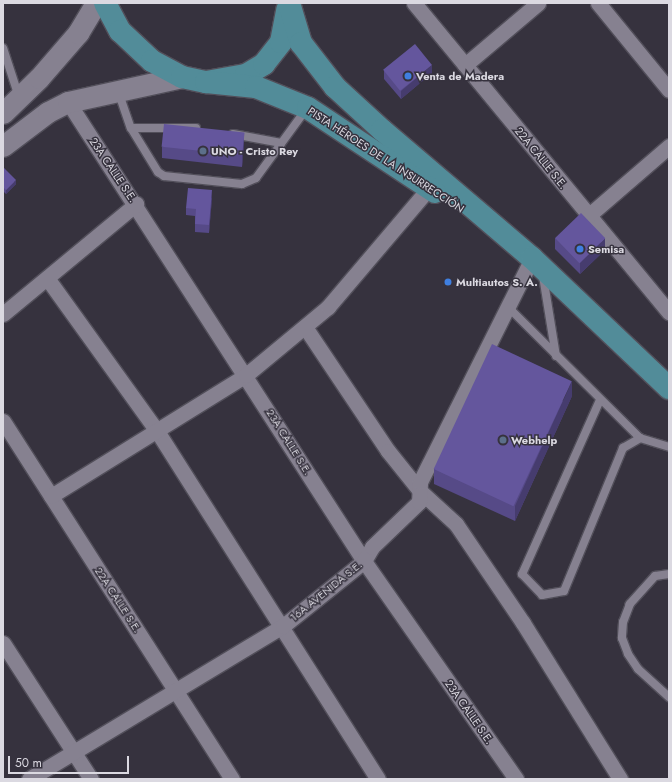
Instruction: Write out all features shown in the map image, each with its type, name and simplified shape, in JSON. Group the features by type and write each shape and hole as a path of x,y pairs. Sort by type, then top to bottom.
{"main road":[{"path":"3,113 78,33 96,3"},
{"name":"PISTA HÉROES DE LA INSURRECCIÓN","path":"105,3 120,31 133,46 152,61 182,77 206,82 256,87 308,108 514,244"},
{"path":"206,82 246,75 270,59 284,33 288,3"},
{"name":"PISTA HÉROES DE LA INSURRECCIÓN","path":"288,3 301,43 335,86 382,130 537,263 669,388"},
{"path":"3,146 48,112 68,102 182,77"}],"street":[{"name":"22A CALLE S.E.","path":"414,3 588,216 669,312"},
{"path":"465,65 538,3"},
{"path":"598,3 669,90"},
{"name":"23A CALLE S.E.","path":"68,102 136,204 364,561 516,779"},
{"path":"588,216 669,146"},
{"path":"51,496 246,375 328,307 429,188"},
{"path":"3,314 136,204"},
{"name":"16A AVENIDA S.E.","path":"29,779 283,626 364,561 372,547 419,502 420,482 507,306 537,263"},
{"path":"47,278 157,431 283,626 378,779"},
{"path":"304,327 388,451 420,491 456,524 523,623 620,779"},
{"name":"22A CALLE S.E.","path":"3,422 177,690 232,779"},
{"path":"3,643 75,752 91,779"}],"lane":[{"path":"3,48 19,97"},
{"path":"118,90 131,128 152,164 164,176 234,183 248,184 256,178 308,108"},
{"path":"131,128 185,126 207,130"},
{"path":"222,132 281,143"},
{"path":"537,263 556,356"},
{"path":"507,306 600,400 640,438 669,447"},
{"path":"600,400 522,574 542,595 564,591 623,448 640,438"},
{"path":"669,574 655,576 630,604 623,622 622,638 628,654 638,669 669,697"}],"building":[{"name":"Venta de Madera","path":"415,44 432,65 400,91 383,70"},
{"path":"164,124 245,132 242,155 162,147"},
{"path":"3,167 16,180 6,190 3,187"},
{"path":"188,188 212,190 209,225 195,224 196,209 186,208"},
{"name":"Semisa","path":"581,213 605,238 579,263 555,238"},
{"name":"Webhelp","path":"492,344 572,381 513,506 434,469"}],"place":[{"name":"Venta de Madera","path":"408,76"},
{"name":"UNO - Cristo Rey","path":"203,151"},
{"name":"Semisa","path":"580,249"},
{"name":"Multiautos S. A.","path":"448,282"},
{"name":"Webhelp","path":"503,440"}]}
